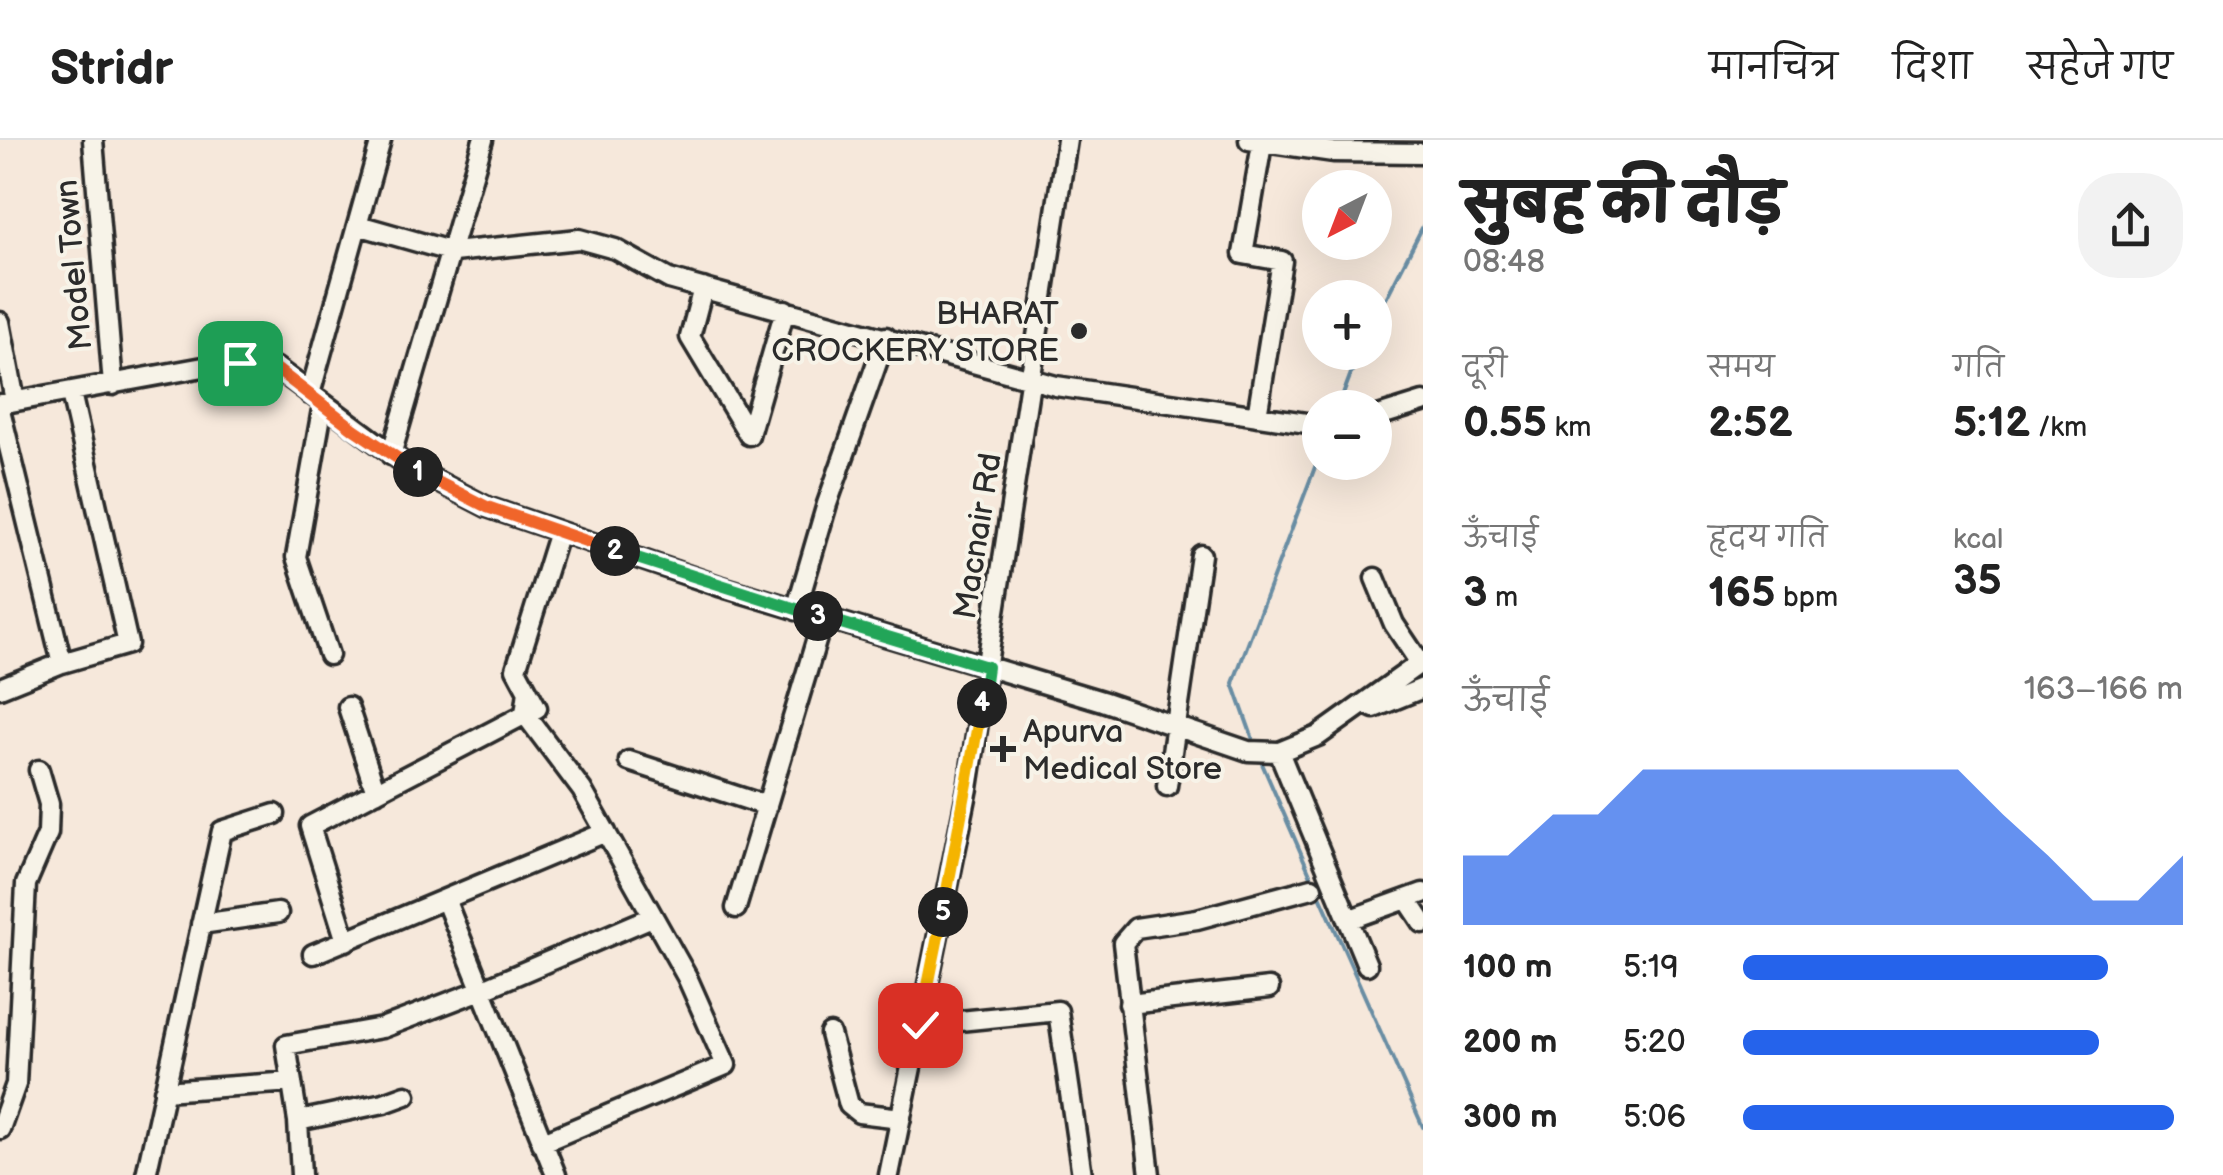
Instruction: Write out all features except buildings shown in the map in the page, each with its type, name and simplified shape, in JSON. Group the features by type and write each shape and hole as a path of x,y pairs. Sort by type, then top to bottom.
{"street":[{"name":"Model Town","path":"93,140 113,385"},
{"path":"328,655 296,558 316,399 381,140"},
{"path":"392,455 483,140"},
{"name":"Macnair Rd","path":"889,1175 968,788 1067,140"},
{"path":"1256,416 1282,261 1243,254 1256,142 1423,153"},
{"path":"358,225 452,252 579,239 615,249 669,279 1056,386 1302,422"},
{"path":"704,288 690,337 749,435 785,310"},
{"path":"0,322 5,405 62,663"},
{"path":"796,610 827,504 886,337"},
{"path":"5,405 240,363 275,368 392,455 487,507 796,610 1264,752 1318,736 1422,662 1394,624 1375,578"},
{"path":"0,688 62,663 128,644 71,393"},
{"path":"1392,412 1423,402"},
{"path":"346,941 310,826 537,708 516,669 559,532"},
{"path":"1167,786 1201,554"},
{"path":"736,908 823,618"},
{"path":"1366,703 1374,708 1423,688"},
{"path":"348,708 376,792"},
{"path":"524,714 582,790 688,977 726,1065 540,1143"},
{"path":"1264,752 1367,965"},
{"path":"629,761 767,806"},
{"path":"0,1129 16,1084 26,884 48,833 49,804 39,770"},
{"path":"146,1175 222,831 275,814"},
{"path":"313,954 606,832"},
{"path":"1150,1175 1123,943 1136,928 1197,920 1312,888"},
{"path":"1348,920 1415,896 1423,924"},
{"path":"444,899 556,1175"},
{"path":"201,924 278,913"},
{"path":"301,1175 298,1121 286,1045 382,1028 652,917"},
{"path":"1130,1004 1269,988"},
{"path":"920,1025 1058,1011 1082,1175"},
{"path":"830,1034 849,1105 860,1113 901,1118"},
{"path":"164,1091 292,1082"},
{"path":"298,1121 406,1095"}],"waterway":[{"path":"1392,287 1423,226"},
{"path":"1345,390 1352,370"},
{"path":"1255,745 1233,683 1310,480"},
{"path":"1260,759 1314,883"},
{"path":"1318,891 1423,1127"}],"place":[{"name":"BHARAT CROCKERY STORE","path":"1079,331"},
{"name":"Apurva Medical Store","path":"1003,749"}],"route":[{"path":"240,363 275,368 408,466 487,507 719,586 987,667 968,788 920,1025"}]}
